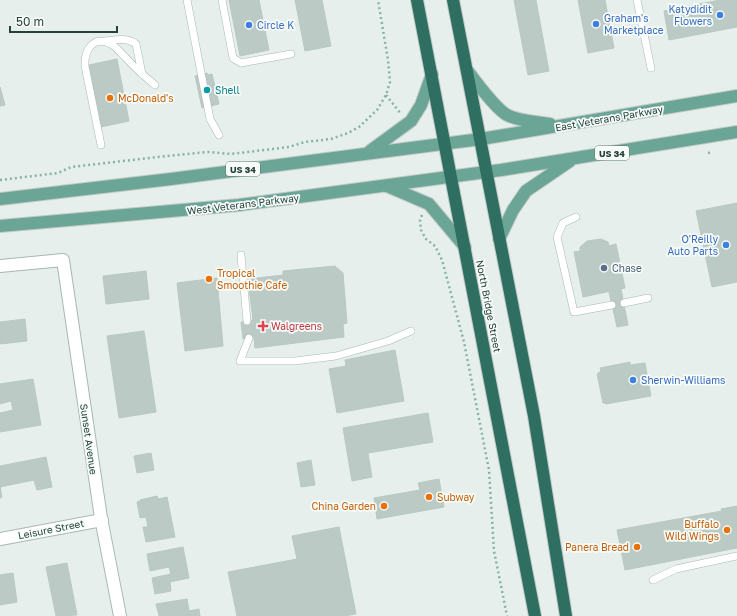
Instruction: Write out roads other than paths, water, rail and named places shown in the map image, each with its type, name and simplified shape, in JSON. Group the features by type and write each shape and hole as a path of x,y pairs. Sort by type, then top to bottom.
{"highway":[{"name":"North Bridge Street","path":"417,0 452,176 535,616"},
{"path":"453,0 534,416 566,616"}],"main road":[{"path":"467,70 484,91 507,115 530,121 563,126"},
{"path":"366,153 411,121 421,106 432,74"},
{"name":"East Veterans Parkway","path":"481,139 737,96"},
{"name":"US 34","path":"486,172 737,132"},
{"name":"US 34","path":"0,199 171,179 481,139"},
{"path":"499,239 513,210 526,191 574,159"},
{"name":"West Veterans Parkway","path":"0,226 191,210 486,172"},
{"path":"386,185 429,204 465,247"}],"street":[{"name":"Sunset Avenue","path":"0,266 63,260 102,520 120,616"},
{"name":"Leisure Street","path":"0,539 102,520"}],"lane":[{"path":"187,0 210,120 220,135"},
{"path":"222,0 233,58 241,63 291,54"},
{"path":"637,0 651,68"},
{"path":"101,145 84,55 92,44 102,41 118,39 132,41 136,44 142,74"},
{"path":"102,41 112,44 155,85"},
{"path":"576,217 563,223 557,237 574,312 612,305"},
{"path":"241,255 247,321"},
{"path":"624,303 648,298"},
{"path":"249,338 240,361 295,361 336,356 388,341 411,332"},
{"path":"653,580 676,569 737,556"}],"place":[{"name":"Katydidit Flowers","path":"720,15"},
{"name":"Graham's Marketplace","path":"596,24"},
{"name":"Circle K","path":"249,25"},
{"name":"Shell","path":"207,90"},
{"name":"McDonald's","path":"110,98"},
{"name":"O'Reilly Auto Parts","path":"726,245"},
{"name":"Chase","path":"604,268"},
{"name":"Tropical Smoothie Cafe","path":"209,279"},
{"name":"Walgreens","path":"263,326"},
{"name":"Sherwin-Williams","path":"633,380"},
{"name":"Subway","path":"429,497"},
{"name":"China Garden","path":"384,506"},
{"name":"Buffalo Wild Wings","path":"727,530"},
{"name":"Panera Bread","path":"637,547"}]}
